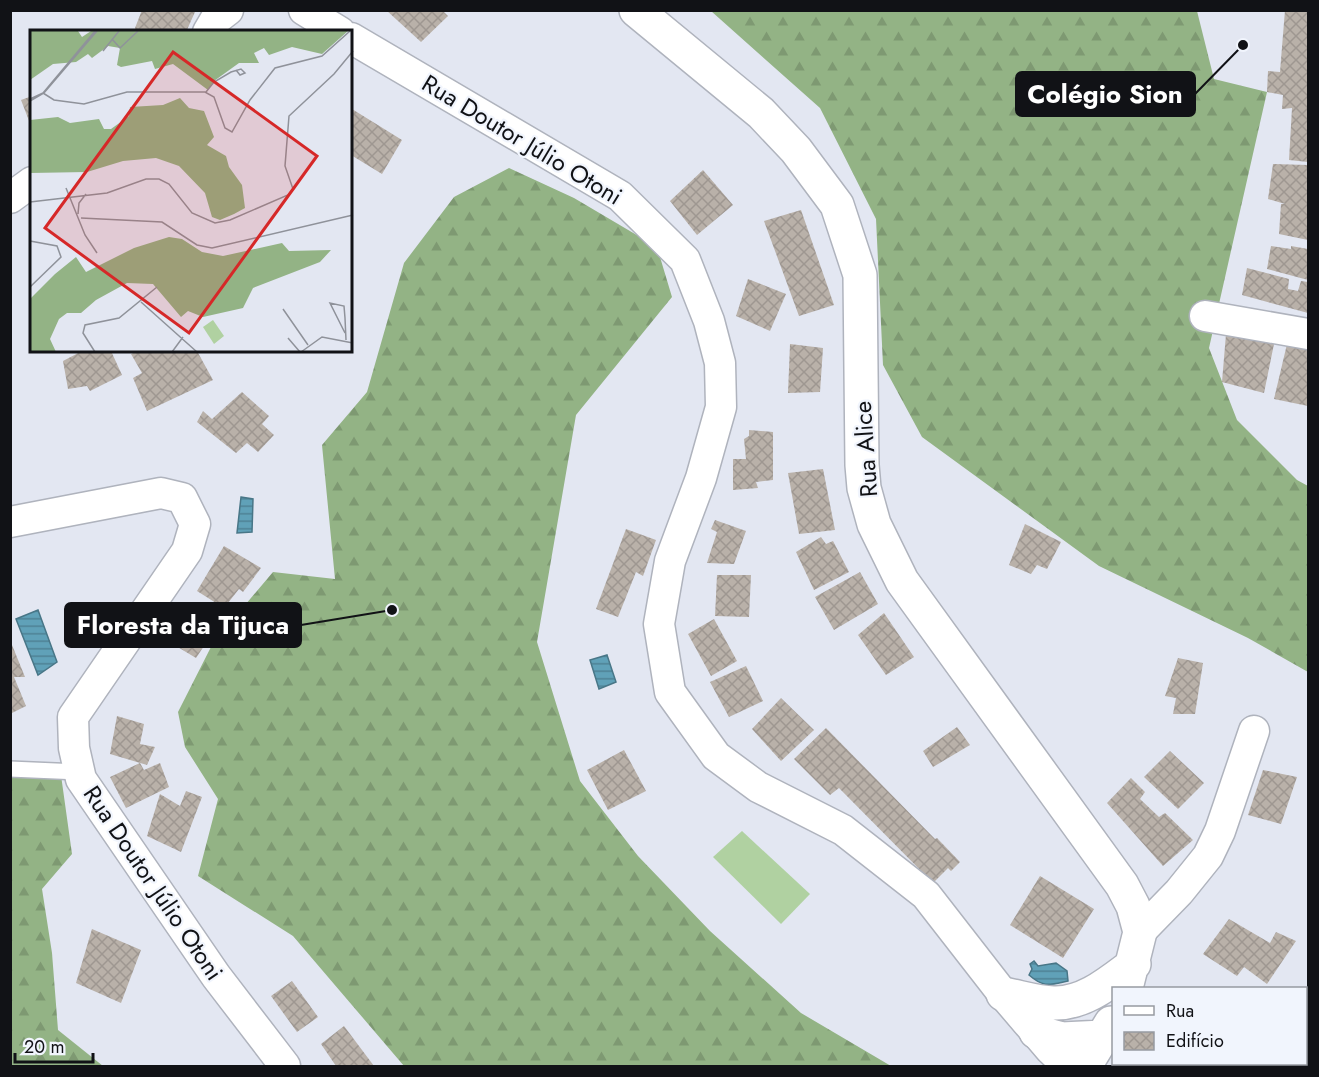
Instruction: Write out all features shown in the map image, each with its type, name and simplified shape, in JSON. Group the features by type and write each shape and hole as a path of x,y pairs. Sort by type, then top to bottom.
{"street":[{"path":"209,30 215,20 228,10"},
{"path":"304,10 337,30"},
{"name":"Rua Alice","path":"636,10 761,113 796,150 837,205 860,274 862,465 864,488 874,524 903,581 1122,885 1133,906 1140,933"},
{"name":"Rua Doutor Júlio Otoni","path":"352,39 620,196 685,261 709,321 720,363 721,407 701,478 670,561 659,624 670,692 716,756 758,787 843,830 926,895 1003,994 1068,1066"},
{"path":"10,198 30,183"},
{"path":"1205,316 1308,334"},
{"name":"Rua Doutor Júlio Otoni","path":"10,522 160,493 182,498 195,524 187,551 73,717 74,748 79,772 88,788 216,976 285,1066"},
{"path":"1003,994 1054,1003 1073,1000 1130,976 1140,933 1179,892 1208,856 1220,831 1254,731"},
{"path":"1036,1032 1062,1039 1108,1028"},
{"path":"1085,1066 1108,1028"}],"lane":[{"path":"10,769 79,772"}],"green space":[{"path":"711,11 1197,11 1214,79 1267,92 1209,348 1237,420 1297,480 1308,486 1308,672 1248,638 1099,566 922,437 883,365 876,219 820,108"},
{"path":"509,168 574,198 657,247 672,297 576,415 537,642 580,781 638,856 710,931 801,1013 891,1066 404,1066 293,936 198,876 218,799 185,747 178,712 213,643 273,572 335,579 322,445 367,392 404,263 454,197"},
{"path":"60,768 72,854 42,889 52,953 58,1030 103,1066 11,1066 11,771"},
{"path":"742,831 810,894 781,924 713,857"}],"water":[{"path":"241,497 253,499 252,532 237,533"},
{"path":"38,610 57,662 38,675 16,619"},
{"path":"607,655 616,682 599,689 590,660"},
{"path":"1034,961 1038,966 1056,963 1067,971 1068,981 1051,984 1039,982 1029,975 1032,969 1030,964"}],"building":[{"path":"142,10 193,10 195,12 187,30 136,30"},
{"path":"386,10 442,10 448,16 421,42"},
{"path":"1285,10 1308,10 1308,162 1289,160 1292,108 1282,109 1283,95 1267,92 1268,71 1280,72"},
{"path":"30,97 30,123 21,100"},
{"path":"352,109 402,140 382,174 352,156"},
{"path":"1273,164 1308,165 1308,240 1279,234 1281,204 1285,204 1268,199"},
{"path":"703,170 733,205 697,235 670,201"},
{"path":"801,210 834,305 799,316 764,221"},
{"path":"1271,246 1308,249 1308,280 1267,269"},
{"path":"1247,268 1289,279 1288,289 1298,291 1301,281 1308,282 1308,313 1242,295"},
{"path":"748,279 786,294 770,331 736,316"},
{"path":"1226,334 1274,344 1264,393 1222,382"},
{"path":"790,344 823,348 820,392 788,393"},
{"path":"1287,344 1308,350 1308,406 1274,399"},
{"path":"80,352 111,352 122,375 90,391 87,386 68,389 63,361"},
{"path":"136,352 198,352 213,380 147,411 133,378 142,373 131,354"},
{"path":"242,392 269,416 262,424 274,435 258,452 247,443 236,453 197,422 203,411 212,419"},
{"path":"749,430 773,432 773,480 756,482 758,488 733,490 733,459 746,459 744,439 749,436"},
{"path":"823,469 835,530 799,534 788,473"},
{"path":"715,520 746,531 734,564 707,563 717,532 711,529"},
{"path":"1025,524 1061,542 1047,569 1037,565 1031,574 1009,565"},
{"path":"626,529 656,540 643,576 636,572 618,617 596,609"},
{"path":"821,537 826,544 833,541 849,572 814,590 796,552"},
{"path":"224,546 261,568 243,592 239,589 224,608 197,591"},
{"path":"860,572 878,604 834,630 815,597"},
{"path":"717,575 751,575 749,617 715,616"},
{"path":"189,602 220,622 196,658 166,640"},
{"path":"884,613 914,657 886,675 858,635"},
{"path":"714,619 737,661 711,676 688,634"},
{"path":"10,640 25,677 14,677 26,706 10,714"},
{"path":"1178,658 1203,663 1195,714 1173,714 1176,698 1165,696"},
{"path":"746,666 763,701 729,717 710,682"},
{"path":"781,698 814,730 781,761 752,729"},
{"path":"117,716 144,724 140,744 155,747 147,765 110,754"},
{"path":"957,727 970,745 933,767 923,751"},
{"path":"826,728 960,862 951,871 948,868 933,883 839,788 830,795 794,759"},
{"path":"624,750 646,791 608,810 587,770"},
{"path":"1170,751 1204,783 1178,809 1144,777"},
{"path":"140,763 144,770 160,763 169,787 126,808 110,777"},
{"path":"1263,770 1297,777 1281,824 1248,815"},
{"path":"1131,778 1145,792 1140,799 1159,817 1165,813 1193,840 1163,866 1107,803"},
{"path":"186,791 202,797 181,852 147,836 160,794 180,806"},
{"path":"1040,876 1094,909 1063,958 1010,925"},
{"path":"1229,919 1270,943 1276,932 1296,941 1267,984 1244,967 1237,976 1203,954"},
{"path":"92,929 141,950 121,1003 76,983"},
{"path":"292,981 318,1017 297,1032 271,996"},
{"path":"344,1026 374,1066 336,1066 321,1044"},
{"path":"1170,1065 1234,1066 1172,1066"}],"place":[{"name":"Colégio Sion","path":"1243,45"},
{"name":"Floresta da Tijuca","path":"392,610"}]}
